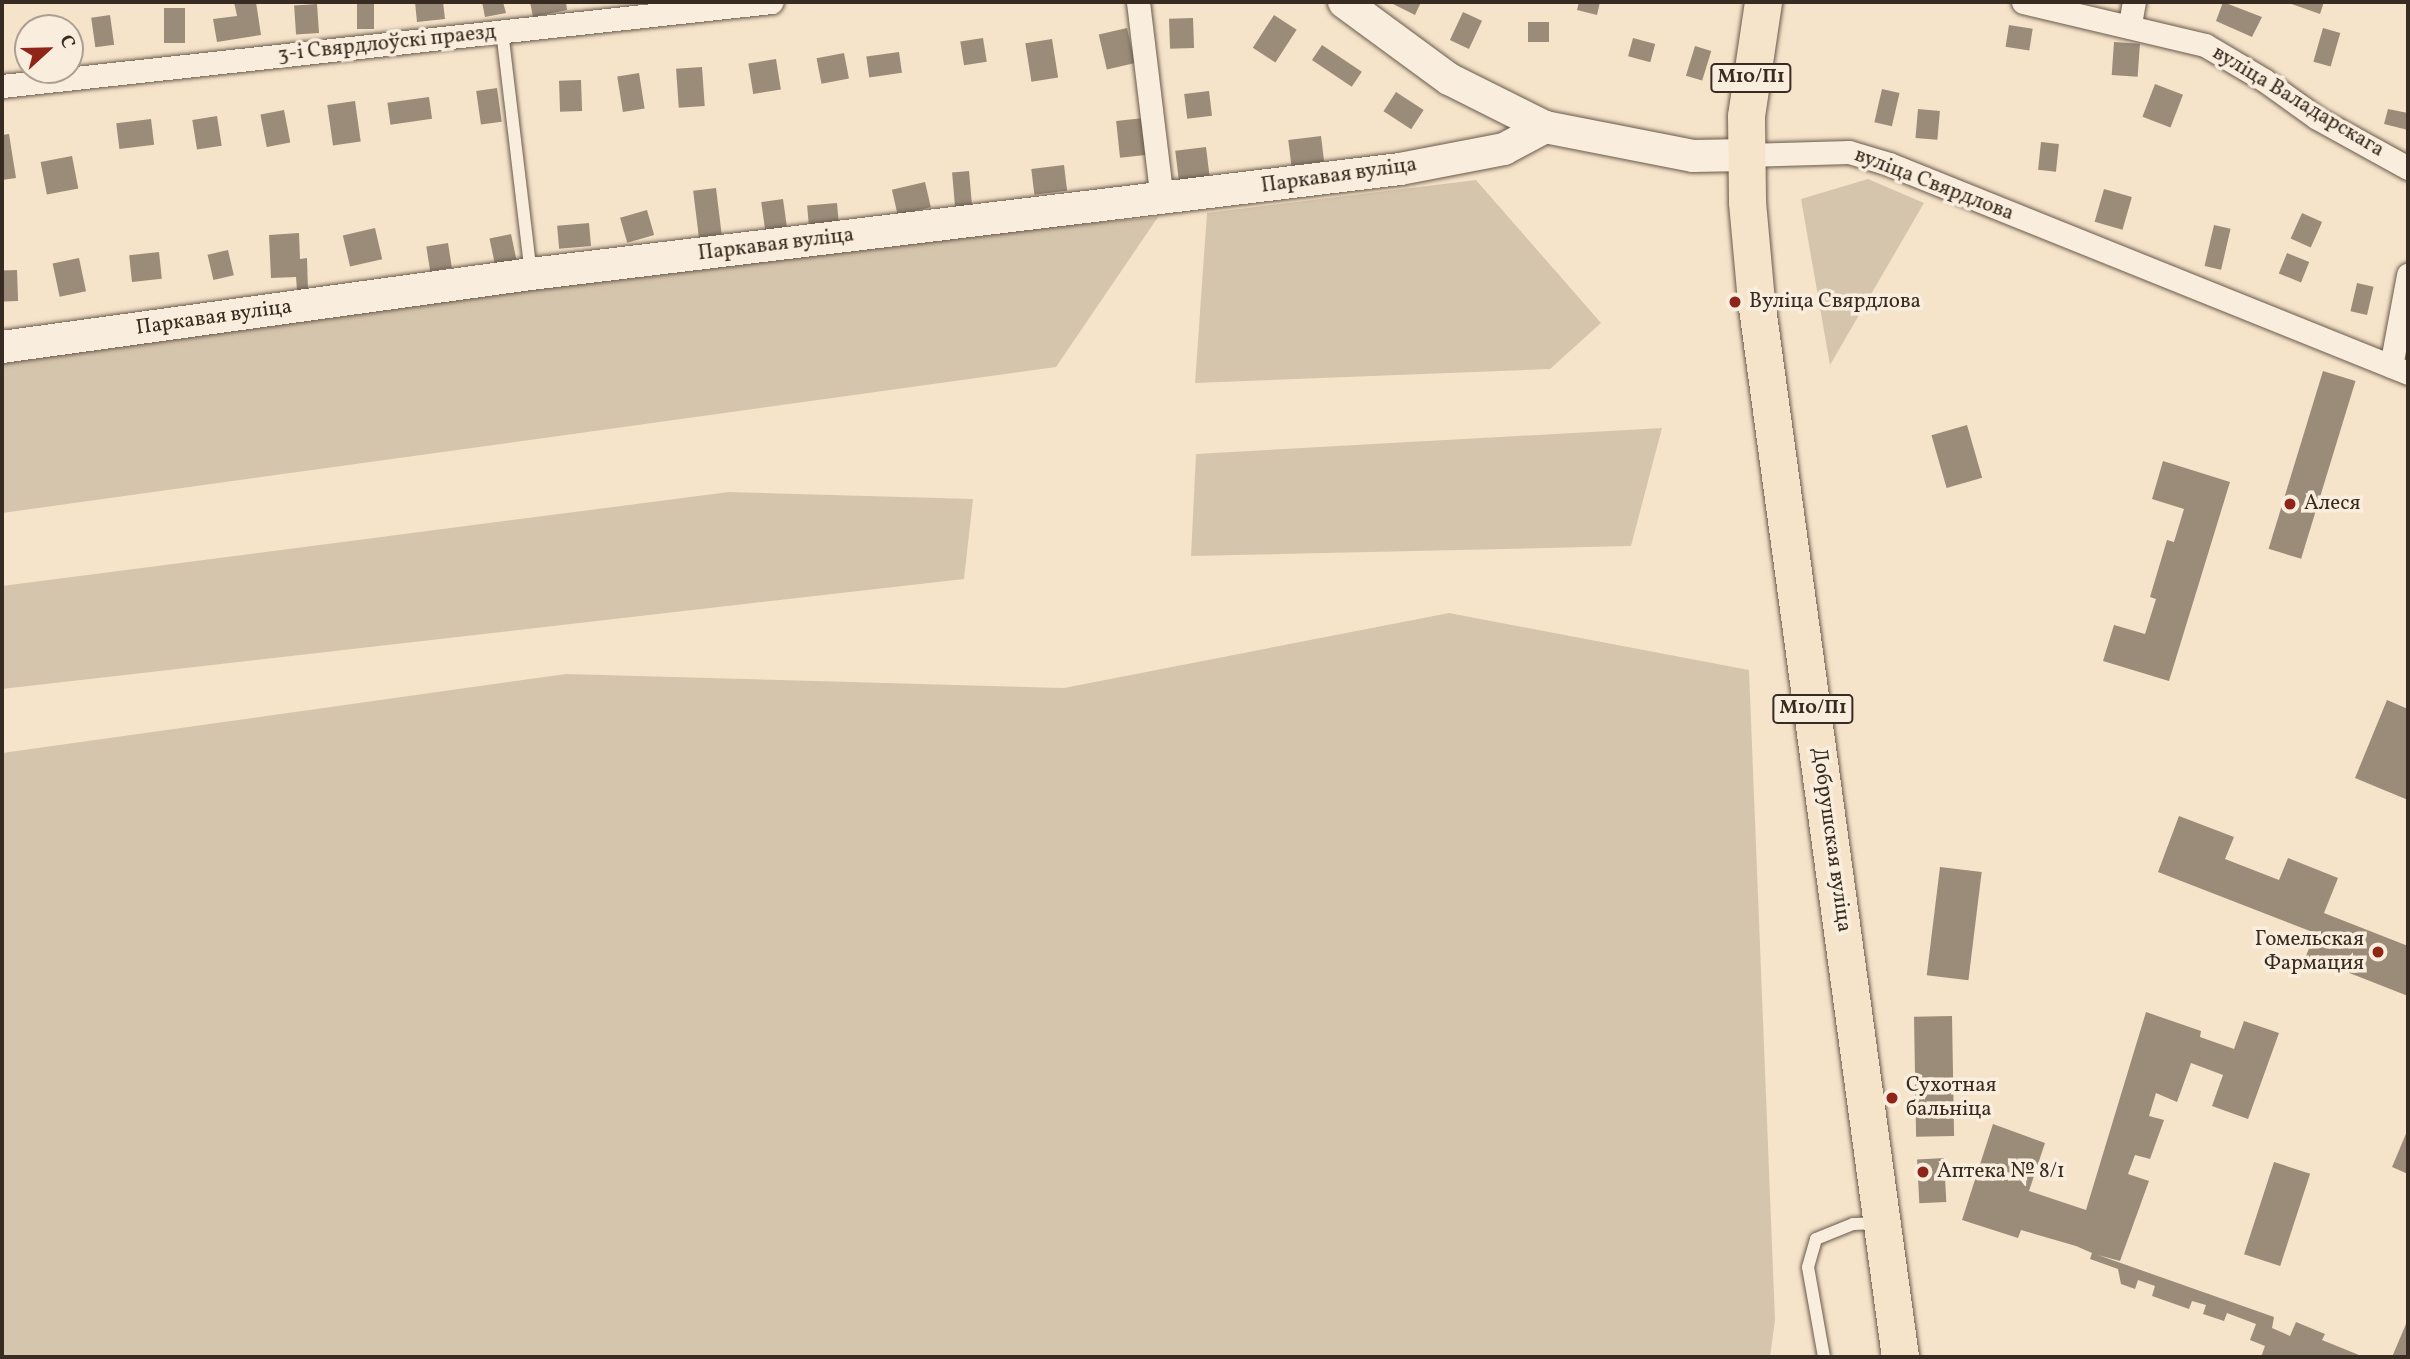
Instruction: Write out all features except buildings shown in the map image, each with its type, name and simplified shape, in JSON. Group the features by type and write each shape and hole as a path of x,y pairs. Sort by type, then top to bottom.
{"main road":[{"name":"М10/П1","path":"1746,155 1746,116 1763,2"},
{"name":"Добрушская вуліца","path":"1746,155 1756,300 1900,1357"}],"street":[{"name":"3-і Свярдлоўскі праезд","path":"2,86 771,2"},
{"path":"1138,2 1162,199"},
{"name":"вуліца Свярдлова","path":"1344,2 1449,79 1545,127 1693,156 1849,152 1889,164 2399,370"},
{"name":"вуліца Валадарскага","path":"2023,2 2132,13 2205,45 2264,80 2317,118 2408,168"},
{"name":"Паркавая вуліца","path":"2,347 531,274 1162,199 1465,157 1504,149 1545,127"},
{"path":"2399,370 2408,275"}],"lane":[{"path":"502,31 531,274"},
{"path":"1824,1357 1808,1267 1816,1239 1853,1224 1882,1222"}],"shaded area":[{"path":"1868,179 1924,203 1830,365 1801,199"},
{"path":"1476,180 1601,323 1550,369 1195,383 1207,213"},
{"path":"1158,217 1056,367 2,513 2,358 847,246"},
{"path":"1662,428 1631,546 1191,556 1196,454"},
{"path":"729,492 973,499 964,579 2,689 2,586"},
{"path":"1449,613 1749,670 1775,1320 1770,1357 2,1357 2,753 566,674 1064,688"}],"place":[{"name":"Вуліца Свярдлова","path":"1735,302"},
{"name":"Алеся","path":"2290,504"},
{"name":"Гомельская Фармация","path":"2378,952"},
{"name":"Сухотная бальніца","path":"1892,1098"},
{"name":"Аптека № 8/1","path":"1923,1172"}]}
